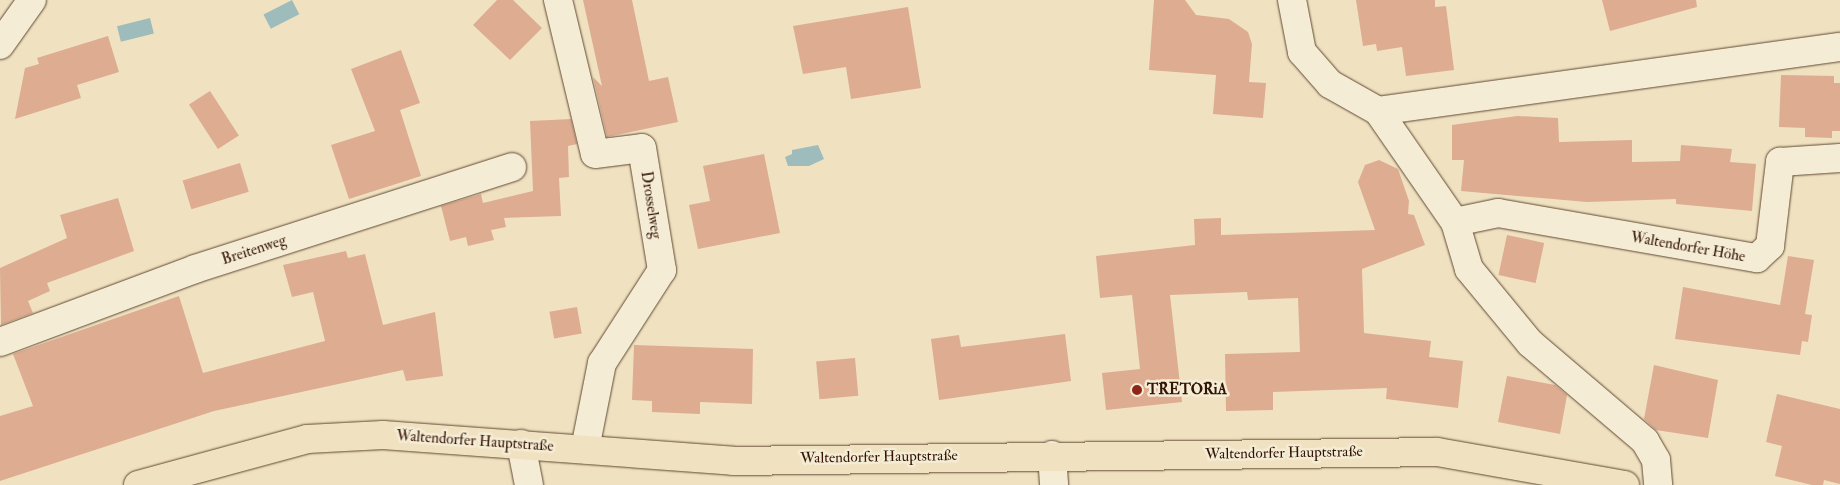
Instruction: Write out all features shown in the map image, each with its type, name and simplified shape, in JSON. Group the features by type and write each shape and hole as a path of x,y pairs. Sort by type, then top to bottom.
{"main road":[{"name":"Waltendorfer Hauptstraße","path":"138,485 307,439 383,435 585,448 733,461 1052,455 1437,452 1625,485"}],"street":[{"path":"0,45 32,0"},
{"name":"Drosselweg","path":"558,0 595,154 642,148 662,270 602,364 585,448"},
{"path":"1292,0 1302,52 1330,84 1378,111 1455,222 1469,268 1530,343 1645,441 1656,460 1658,485"},
{"path":"1378,111 1840,47"},
{"name":"Waltendorfer Höhe","path":"1455,222 1498,213 1757,258 1770,246 1780,162 1840,158"},
{"name":"Breitenweg","path":"0,342 195,269 512,167"},
{"path":"521,444 529,485"},
{"path":"1052,455 1054,485"}],"water":[{"path":"292,0 299,14 271,29 263,15"},
{"path":"150,18 154,34 121,42 117,26"},
{"path":"818,145 824,159 809,166 788,166 785,157 792,154 792,150"}],"building":[{"path":"497,0 513,0 542,28 510,60 473,25"},
{"path":"583,0 632,0 649,81 668,77 678,122 607,137 593,77 602,86"},
{"path":"1154,0 1185,0 1196,15 1229,19 1248,32 1252,44 1249,82 1266,83 1263,118 1213,114 1216,75 1149,70"},
{"path":"1356,0 1435,0 1435,7 1446,6 1454,70 1406,76 1402,47 1377,51 1376,44 1363,46"},
{"path":"1602,0 1696,0 1697,7 1610,31"},
{"path":"908,7 921,88 851,99 846,67 803,74 793,26"},
{"path":"108,36 119,72 77,85 81,98 15,119 25,68 39,64 37,58"},
{"path":"401,50 420,103 400,110 421,176 349,199 331,145 375,131 351,69"},
{"path":"1781,75 1834,76 1834,83 1840,83 1840,131 1832,131 1832,138 1805,137 1805,128 1779,127"},
{"path":"210,91 239,135 218,149 189,105"},
{"path":"1517,116 1558,118 1559,142 1632,140 1632,162 1680,161 1681,145 1732,149 1730,162 1756,164 1752,211 1676,204 1676,199 1587,202 1461,191 1464,160 1452,160 1452,125"},
{"path":"571,119 577,144 568,146 569,177 559,178 561,216 504,218 506,227 491,230 494,240 468,246 466,237 450,241 441,206 481,194 483,203 533,191 530,121"},
{"path":"764,154 780,233 698,249 689,205 710,201 703,166"},
{"path":"1379,160 1398,169 1409,201 1408,214 1414,215 1425,245 1362,269 1364,333 1431,341 1429,357 1463,361 1458,408 1386,399 1387,388 1273,392 1273,410 1226,411 1225,354 1300,352 1298,298 1248,300 1247,292 1170,295 1182,402 1106,410 1102,373 1140,369 1132,295 1100,298 1096,256 1195,245 1194,219 1221,218 1221,235 1375,230 1358,182 1365,165"},
{"path":"240,163 249,192 191,209 183,181"},
{"path":"118,198 134,251 47,283 50,291 28,301 33,313 1,325 0,268 67,238 60,215"},
{"path":"1507,235 1544,243 1536,283 1498,275"},
{"path":"346,251 348,258 365,254 383,325 435,312 443,376 406,381 403,370 214,411 0,481 0,416 33,406 13,354 179,296 203,373 325,341 313,292 292,297 283,265"},
{"path":"1788,256 1814,260 1805,314 1812,315 1808,342 1802,341 1800,355 1675,339 1683,287 1780,305"},
{"path":"577,307 582,334 554,338 549,312"},
{"path":"1065,334 1071,381 939,400 931,339 959,335 961,347"},
{"path":"634,345 753,349 752,404 700,402 700,414 652,412 652,401 632,400"},
{"path":"855,358 858,396 819,399 816,361"},
{"path":"1654,365 1718,380 1708,438 1656,430 1644,419"},
{"path":"1507,376 1555,385 1567,395 1560,434 1498,422"},
{"path":"1777,394 1840,409 1840,484 1824,480 1823,485 1812,485 1775,476 1782,446 1766,442"}],"place":[{"name":"TRETORiA","path":"1137,390"}]}
